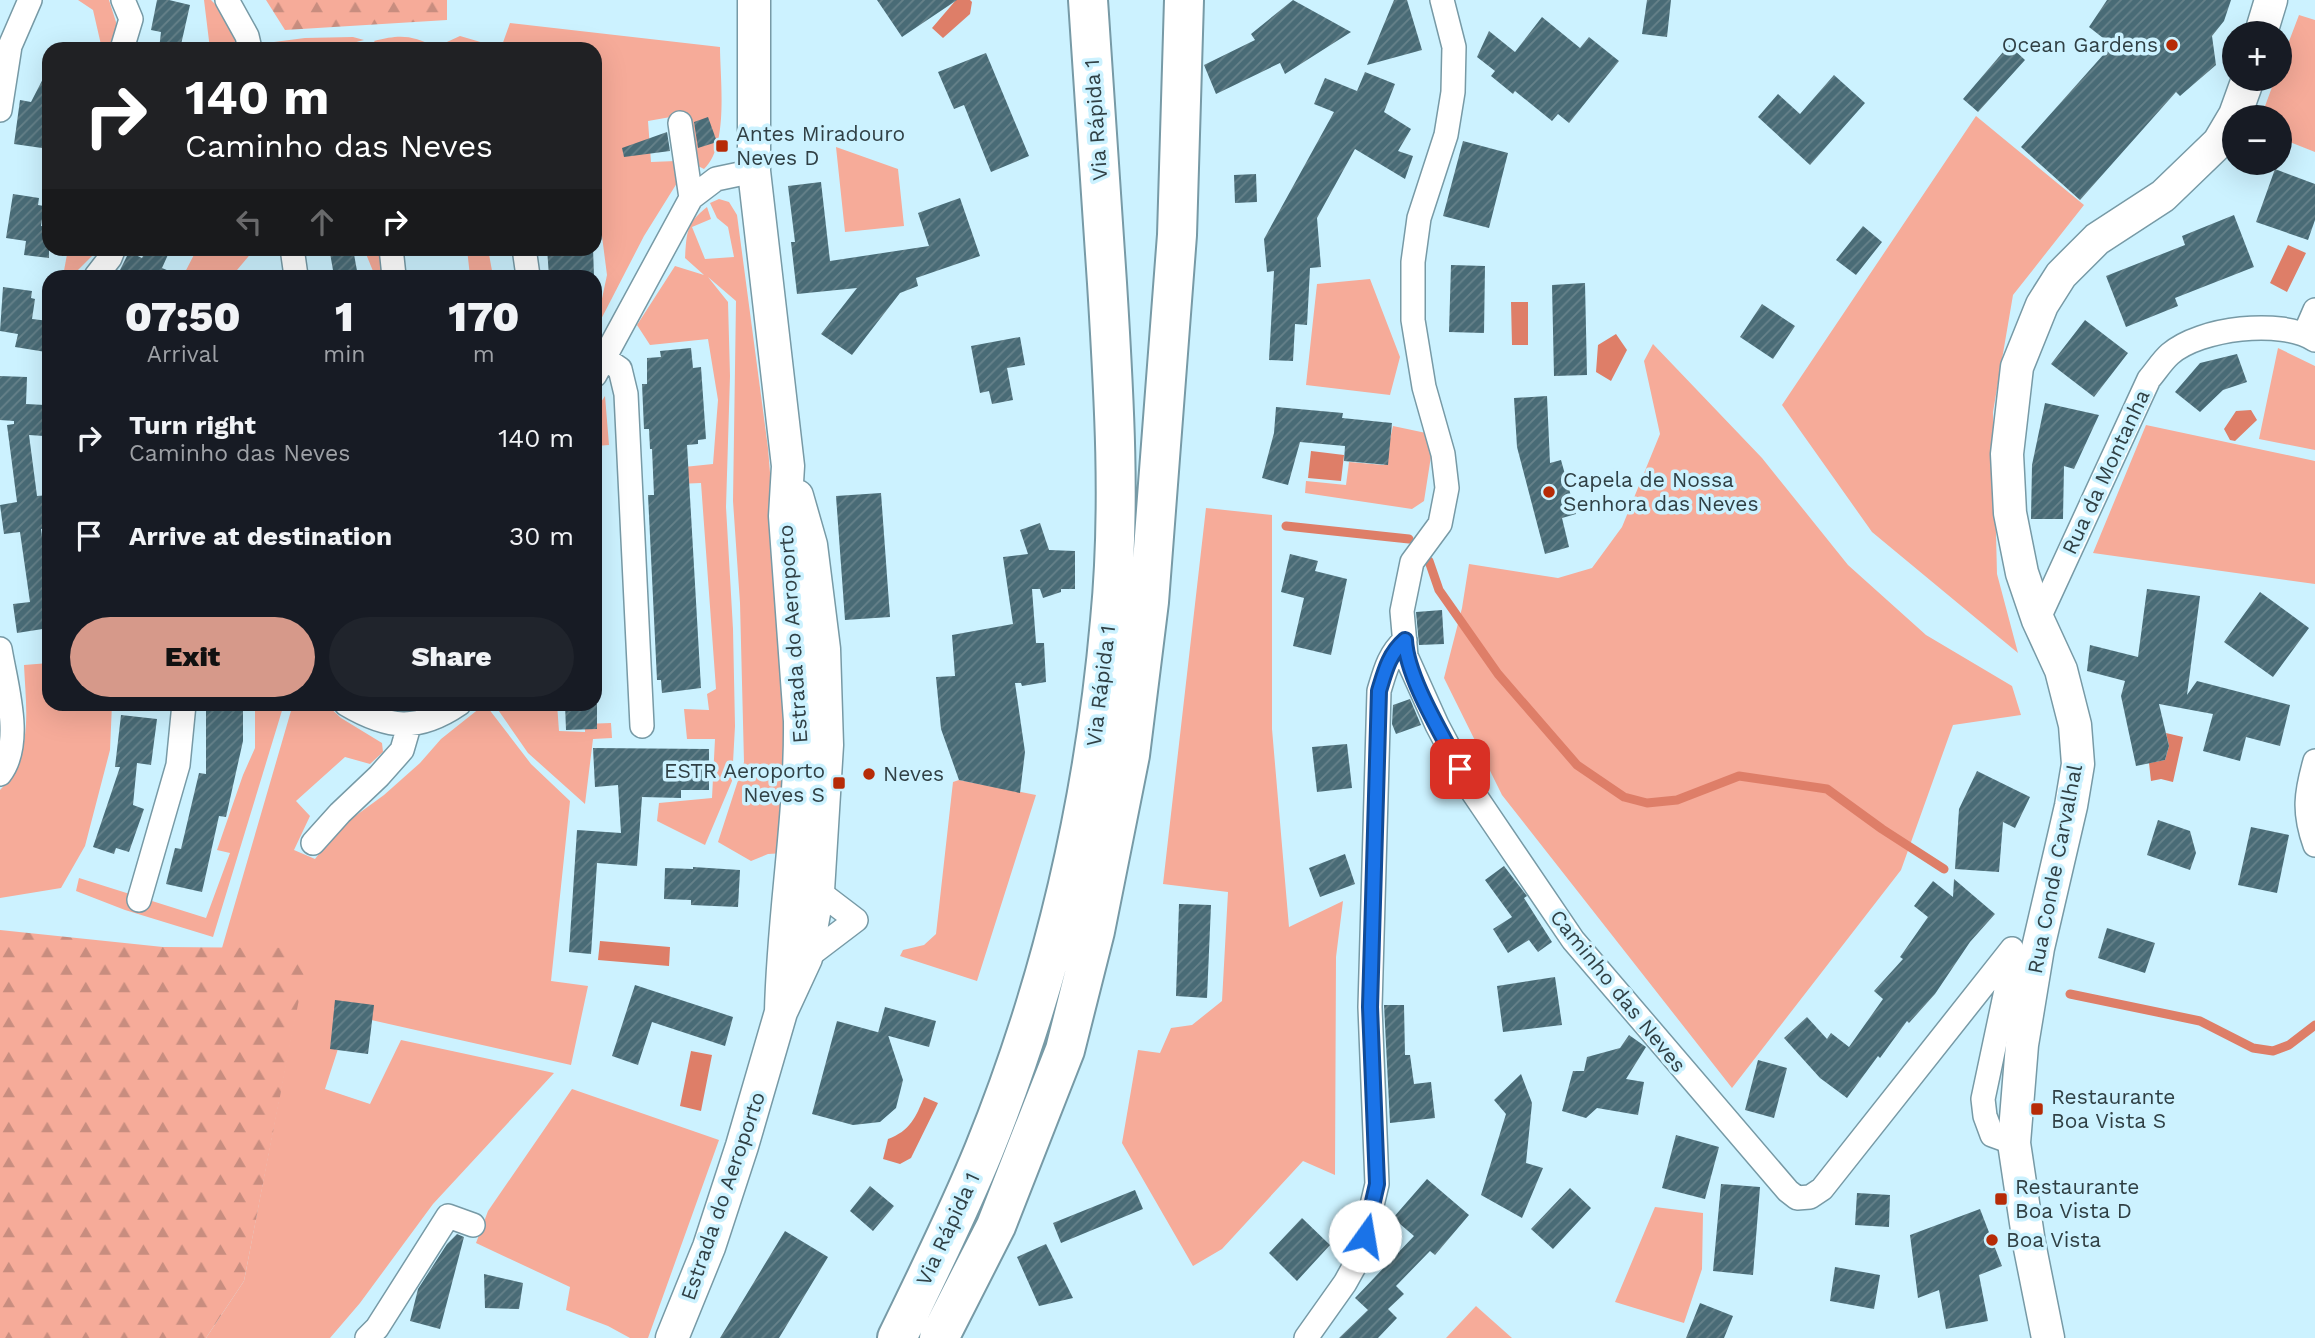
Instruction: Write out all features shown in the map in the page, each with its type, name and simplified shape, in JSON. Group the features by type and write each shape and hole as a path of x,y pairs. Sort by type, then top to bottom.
{"highway":[{"name":"Via Rápida 1","path":"897,1338 960,1207 1011,1077 1038,997 1079,833 1093,750 1110,620 1115,513 1114,394 1088,0"},
{"name":"Via Rápida 1","path":"939,1338 996,1226 1065,1050 1095,931 1130,755 1149,602 1177,235 1184,0"}],"main road":[{"name":"Estrada do Aeroporto","path":"672,1338 709,1247 781,1012 806,958 818,891 827,746 824,649 811,544 788,466 754,171 754,0"},
{"path":"2265,21 2271,0"},
{"name":"Rua Conde Carvalhal","path":"2048,1338 2029,1243 2014,1143 2021,1045 2038,948 2078,764 2075,725 2061,670 2038,620 2022,573 2010,513 2007,454 2017,368 2042,305 2061,275 2097,239 2163,196 2219,142 2235,115 2244,91"},
{"name":"Estrada do Aeroporto","path":"781,1012 783,946 800,751 785,516 788,466"},
{"path":"800,751 808,860 818,891"}],"street":[{"path":"0,110 9,46 30,0"},
{"path":"123,0 131,19 124,42"},
{"path":"227,0 248,42"},
{"name":"Caminho das Neves","path":"1443,0 1454,47 1453,92 1446,135 1419,218 1413,262 1413,320 1424,387 1443,454 1447,488 1440,524 1412,562 1402,611 1406,656 1437,725 1472,791 1573,940 1788,1191 1797,1198 1810,1197 1822,1189 2012,948 2008,981 1983,1098 1984,1116 1992,1135 2014,1143"},
{"path":"680,123 691,198"},
{"path":"602,361 691,198 716,180 754,171"},
{"path":"2310,337 2315,310"},
{"name":"Rua da Montanha","path":"2038,620 2149,379 2171,353 2198,340 2231,330 2267,327 2310,337"},
{"path":"602,366 620,369 626,394 642,726"},
{"path":"1306,1338 1345,1283 1360,1256 1377,1184 1370,1007 1379,691 1395,648 1405,640"},
{"path":"0,649 12,719 9,763 0,774"},
{"path":"139,900 178,765 183,711"},
{"path":"358,711 366,716 409,726 442,716 449,711"},
{"path":"313,843 402,750 409,726"},
{"path":"2315,761 2306,794 2310,831 2315,845"},
{"path":"806,958 856,920 818,891"},
{"path":"367,1338 377,1328 448,1216 473,1225"}],"green space":[{"path":"78,0 109,0 116,22 116,42 100,42 93,10"},
{"path":"204,0 211,0 218,7 237,41 209,42"},
{"path":"266,0 447,0 447,20 285,30"},
{"path":"2299,15 2315,20 2315,152 2292,143 2292,105 2265,105 2271,91 2292,91 2292,33"},
{"path":"510,23 720,47 720,129 712,158 704,169 694,164 682,115 648,121 651,162 676,161 677,183 644,236 602,317 602,299 607,275 602,236 602,42 503,42"},
{"path":"460,36 480,42 447,42"},
{"path":"353,37 364,40 274,42"},
{"path":"391,37 425,42 374,41"},
{"path":"1976,116 2084,205 2013,295 1993,412 1997,574 2018,653 1872,532 1782,405"},
{"path":"836,147 898,169 904,226 845,232"},
{"path":"719,199 729,202 737,215 768,448 783,632 785,853 768,854 751,861 718,842 744,762 740,603 733,501 736,301 708,277 728,302 730,376 726,507 733,629 735,726 732,781 705,845 657,821 659,803 712,798 715,739 687,739 684,709 709,710 707,694 716,689 701,483 677,484 674,468 713,464 718,400 708,339 650,345 637,325 675,266 704,275 685,258 691,223 707,207 711,219 692,227 705,259 734,257 728,227 717,218 710,203"},
{"path":"67,256 92,256 78,270 64,270"},
{"path":"193,256 249,256 237,270 186,270"},
{"path":"367,256 388,256 387,270 373,270"},
{"path":"468,256 489,256 492,270 469,270"},
{"path":"1370,279 1400,357 1390,395 1306,385 1317,284"},
{"path":"1653,344 1762,458 1848,565 1926,635 2012,686 2021,715 1953,725 1901,870 1732,1088 1502,795 1444,678 1462,608 1469,564 1558,578 1592,568 1622,527 1660,434 1644,361"},
{"path":"2278,348 2315,366 2315,450 2259,439"},
{"path":"605,396 609,445 602,446 602,400"},
{"path":"2146,425 2315,461 2315,584 2093,553"},
{"path":"1393,426 1426,433 1432,450 1424,501 1412,509 1305,493 1306,481 1346,485 1349,462 1384,465"},
{"path":"1206,508 1272,515 1272,729 1289,927 1343,901 1336,957 1335,1175 1303,1161 1222,1249 1193,1266 1122,1143 1138,1050 1160,1053 1171,1028 1192,1025 1222,1001 1228,892 1163,884"},
{"path":"42,664 42,711 112,711 110,750 85,846 61,888 0,898 0,790 11,776 23,747 26,715 24,665"},
{"path":"255,711 282,711 213,937 125,910 76,891 79,878 206,918 230,853 217,850 255,748"},
{"path":"291,711 334,711 382,743 383,752 370,764 345,757 296,801 310,816 294,850 315,859 340,827 384,795 420,763 441,739 476,711 490,711 531,764 570,801 551,981 588,986 571,1065 349,1015 325,1089 370,1104 401,1040 554,1073 433,1204 360,1303 330,1338 206,1338 244,1281 308,948 222,948"},
{"path":"499,711 558,711 559,731 585,732 585,724 611,723 612,738 593,739 585,804 528,753"},
{"path":"959,780 1036,795 977,981 900,956 903,950 924,945 936,934 953,782"},
{"path":"0,930 163,947 309,948 244,1281 206,1338 0,1338"},
{"path":"572,1089 719,1140 648,1338 630,1338 608,1326 566,1310 570,1287 476,1243 488,1211"},
{"path":"1655,1207 1703,1213 1702,1269 1684,1323 1615,1302"},
{"path":"1476,1306 1512,1338 1446,1338"}],"shaded area":[{"path":"956,0 972,2 970,14 943,38 932,28"},
{"path":"2288,245 2306,253 2287,292 2270,283"},
{"path":"1511,302 1528,302 1528,345 1512,345"},
{"path":"1616,334 1627,350 1611,381 1596,372 1598,345"},
{"path":"2251,410 2257,420 2235,441 2230,440 2224,429 2236,411"},
{"path":"1311,451 1344,455 1341,481 1308,478"},
{"path":"2166,733 2183,737 2173,782 2161,779 2151,781 2149,763 2165,760 2169,746"},
{"path":"600,941 670,947 669,966 598,960"},
{"path":"691,1051 712,1055 701,1111 680,1106"},
{"path":"924,1097 938,1103 911,1158 900,1164 883,1159 888,1139 902,1132 911,1123"}],"building":[{"path":"157,0 190,5 182,42 160,42 161,32 151,30"},
{"path":"877,0 957,0 902,37"},
{"path":"1293,0 1351,32 1285,74 1280,63 1216,94 1204,65 1255,40 1251,34"},
{"path":"1394,0 1407,0 1422,50 1367,65"},
{"path":"1647,0 1671,0 1667,37 1642,34"},
{"path":"2107,0 2231,0 2224,21 2212,36 2216,65 2180,96 2176,92 2080,200 2021,147 2112,45 2089,27"},
{"path":"1542,17 1580,48 1589,37 1619,61 1569,123 1558,114 1552,121 1515,91 1513,94 1491,76 1495,71 1477,57 1489,31 1515,52"},
{"path":"2009,45 2025,60 1978,112 1963,99"},
{"path":"986,53 1029,156 991,172 964,105 954,109 938,72"},
{"path":"1365,72 1395,84 1384,112 1411,129 1398,151 1413,156 1405,179 1355,149 1317,218 1321,267 1310,268 1307,325 1295,324 1293,361 1269,360 1274,271 1267,272 1264,239 1334,112 1314,104 1325,78 1357,91"},
{"path":"1834,75 1865,103 1810,165 1758,117 1778,94 1800,114"},
{"path":"42,81 42,148 14,144 20,100 31,102"},
{"path":"708,117 717,142 698,148 694,122"},
{"path":"667,132 670,151 624,157 622,148"},
{"path":"1463,141 1508,153 1489,228 1443,216"},
{"path":"1256,174 1257,202 1235,203 1234,175"},
{"path":"2273,175 2291,175 2315,184 2315,220 2308,240 2256,222"},
{"path":"821,182 830,261 929,246 918,213 960,198 980,256 916,278 918,286 900,293 852,355 821,334 857,288 797,294 791,242 795,242 788,186"},
{"path":"13,194 39,198 38,205 42,206 42,256 49,258 24,255 26,241 6,238"},
{"path":"2234,215 2254,267 2175,298 2178,306 2126,327 2106,276 2185,245 2182,236"},
{"path":"1863,226 1882,242 1856,275 1836,260"},
{"path":"127,256 167,256 162,268 167,270 120,270"},
{"path":"331,256 354,256 357,270 333,270"},
{"path":"548,256 593,256 594,270 549,270"},
{"path":"1451,265 1485,266 1484,333 1449,332"},
{"path":"1585,283 1587,375 1554,376 1552,285"},
{"path":"3,287 32,291 31,298 35,299 32,319 42,320 42,351 15,347 18,334 0,331"},
{"path":"1762,304 1795,326 1773,359 1740,337"},
{"path":"2085,320 2128,353 2094,397 2051,364"},
{"path":"1020,337 1025,365 1007,368 1013,400 992,404 989,391 980,393 971,346"},
{"path":"691,348 693,368 701,367 706,439 698,440 698,444 687,445 701,688 662,693 661,680 657,680 648,495 654,495 652,449 649,429 644,429 642,384 647,384 647,358 661,357 660,351"},
{"path":"2237,354 2247,382 2223,390 2200,412 2175,392 2200,363"},
{"path":"0,376 27,377 26,404 42,405 42,436 29,435 37,496 42,496 42,629 17,633 13,604 30,602 20,532 4,534 0,505 17,502 7,425 14,424 14,421 0,420"},
{"path":"1547,396 1550,463 1561,460 1576,514 1562,518 1569,547 1545,554 1517,447 1514,398"},
{"path":"2045,403 2099,415 2074,469 2064,466 2063,519 2031,519 2032,465"},
{"path":"1276,407 1343,413 1342,418 1392,423 1388,465 1344,461 1345,446 1300,442 1288,485 1262,478 1274,433"},
{"path":"881,493 890,617 845,620 836,496"},
{"path":"1040,523 1049,550 1075,551 1075,589 1061,589 1061,592 1043,598 1040,589 1032,589 1036,643 1044,643 1046,682 1022,686 1021,683 1015,683 1025,752 1020,793 959,780 941,729 936,677 955,676 952,635 1013,624 1003,557 1028,554 1020,530"},
{"path":"1290,554 1318,561 1315,571 1347,579 1331,655 1293,646 1304,598 1281,592"},
{"path":"2147,589 2200,596 2187,695 2197,681 2290,705 2280,746 2246,737 2240,761 2203,751 2213,714 2159,704 2169,746 2165,760 2136,766 2121,696 2125,681 2087,671 2090,645 2138,657"},
{"path":"2260,592 2309,628 2273,677 2224,642"},
{"path":"1442,610 1444,644 1419,645 1416,612"},
{"path":"1410,699 1421,725 1396,734 1392,724 1393,705"},
{"path":"206,711 243,711 243,741 226,817 219,816 202,892 166,884 175,848 181,849 199,773 206,774"},
{"path":"565,711 597,711 597,729 566,730"},
{"path":"121,715 157,719 151,765 137,763 133,805 144,809 129,852 116,848 114,854 93,847 120,767 115,767"},
{"path":"1347,744 1352,788 1317,792 1312,747"},
{"path":"593,748 709,749 709,790 681,790 681,798 642,797 637,866 597,863 591,954 569,952 577,830 621,833 618,785 595,787"},
{"path":"1977,771 2030,797 2015,828 2003,822 1999,872 1955,869 1959,809"},
{"path":"2158,820 2190,831 2196,853 2190,870 2147,855"},
{"path":"2251,827 2289,835 2277,893 2238,885"},
{"path":"1345,854 1355,884 1320,897 1309,868"},
{"path":"1504,866 1527,896 1524,898 1552,942 1538,952 1529,940 1508,953 1493,929 1512,917 1485,880"},
{"path":"665,868 740,870 738,907 691,905 691,900 664,899"},
{"path":"1954,879 1995,914 1970,942 1935,994 1909,1023 1907,1021 1847,1098 1820,1078 1784,1038 1807,1017 1827,1039 1831,1033 1849,1047 1883,999 1874,991 1903,959 1900,957 1928,917 1914,906 1933,881 1953,897"},
{"path":"1179,904 1211,905 1207,998 1176,996"},
{"path":"2107,928 2155,943 2145,973 2098,958"},
{"path":"1555,977 1562,1025 1503,1032 1497,986"},
{"path":"635,985 733,1017 725,1046 652,1022 638,1065 612,1056"},
{"path":"335,1000 374,1005 368,1054 330,1049"},
{"path":"1384,1005 1404,1005 1405,1055 1410,1055 1414,1084 1431,1082 1435,1118 1390,1123"},
{"path":"885,1007 936,1021 929,1047 878,1033"},
{"path":"837,1021 888,1035 903,1080 896,1108 880,1122 853,1125 812,1114"},
{"path":"1629,1035 1646,1047 1626,1079 1644,1082 1638,1115 1597,1108 1586,1118 1562,1111 1573,1071 1584,1071 1587,1057 1620,1048"},
{"path":"1758,1060 1787,1068 1774,1118 1745,1110"},
{"path":"1521,1074 1532,1103 1526,1163 1543,1168 1522,1218 1481,1195 1506,1114 1494,1100"},
{"path":"1676,1135 1719,1147 1705,1199 1662,1188"},
{"path":"1427,1179 1469,1215 1435,1255 1430,1251 1396,1286 1404,1294 1388,1309 1397,1318 1378,1338 1339,1338 1368,1310 1355,1298 1414,1236 1393,1218"},
{"path":"1721,1184 1760,1187 1753,1275 1713,1271"},
{"path":"870,1186 894,1206 873,1231 850,1211"},
{"path":"1570,1188 1591,1208 1553,1249 1531,1229"},
{"path":"1135,1190 1143,1209 1061,1243 1053,1223"},
{"path":"1857,1193 1890,1195 1889,1227 1855,1225"},
{"path":"1980,1209 2002,1266 1979,1275 1988,1321 1946,1329 1939,1290 1918,1298 1910,1235"},
{"path":"1302,1218 1330,1245 1297,1281 1269,1253"},
{"path":"785,1231 828,1257 779,1338 720,1338"},
{"path":"457,1234 464,1237 440,1329 410,1321 418,1289 447,1244"},
{"path":"1046,1244 1073,1298 1039,1306 1017,1257"},
{"path":"1835,1267 1880,1275 1874,1309 1830,1301"},
{"path":"484,1274 523,1283 519,1309 485,1308"},
{"path":"1700,1303 1733,1316 1724,1338 1686,1338"}],"waterway":[{"path":"1286,526 1409,539"},
{"path":"1429,561 1439,590 1498,674 1577,765 1624,797 1647,803 1677,800 1739,776 1827,789 1944,869"},
{"path":"2070,994 2200,1021 2253,1048 2273,1051 2289,1045 2315,1025"}],"place":[{"name":"Ocean Gardens","path":"2172,45"},
{"name":"Antes Miradouro Neves D","path":"722,146"},
{"name":"Capela de Nossa Senhora das Neves","path":"1549,492"},
{"name":"Neves","path":"869,774"},
{"name":"ESTR Aeroporto Neves S","path":"839,783"},
{"name":"Restaurante Boa Vista S","path":"2037,1109"},
{"name":"Restaurante Boa Vista D","path":"2001,1199"},
{"name":"Boa Vista","path":"1992,1240"}],"route":[{"path":"1365,1236 1377,1184 1370,1007 1379,691 1395,648 1405,640 1406,656 1460,769"}]}
